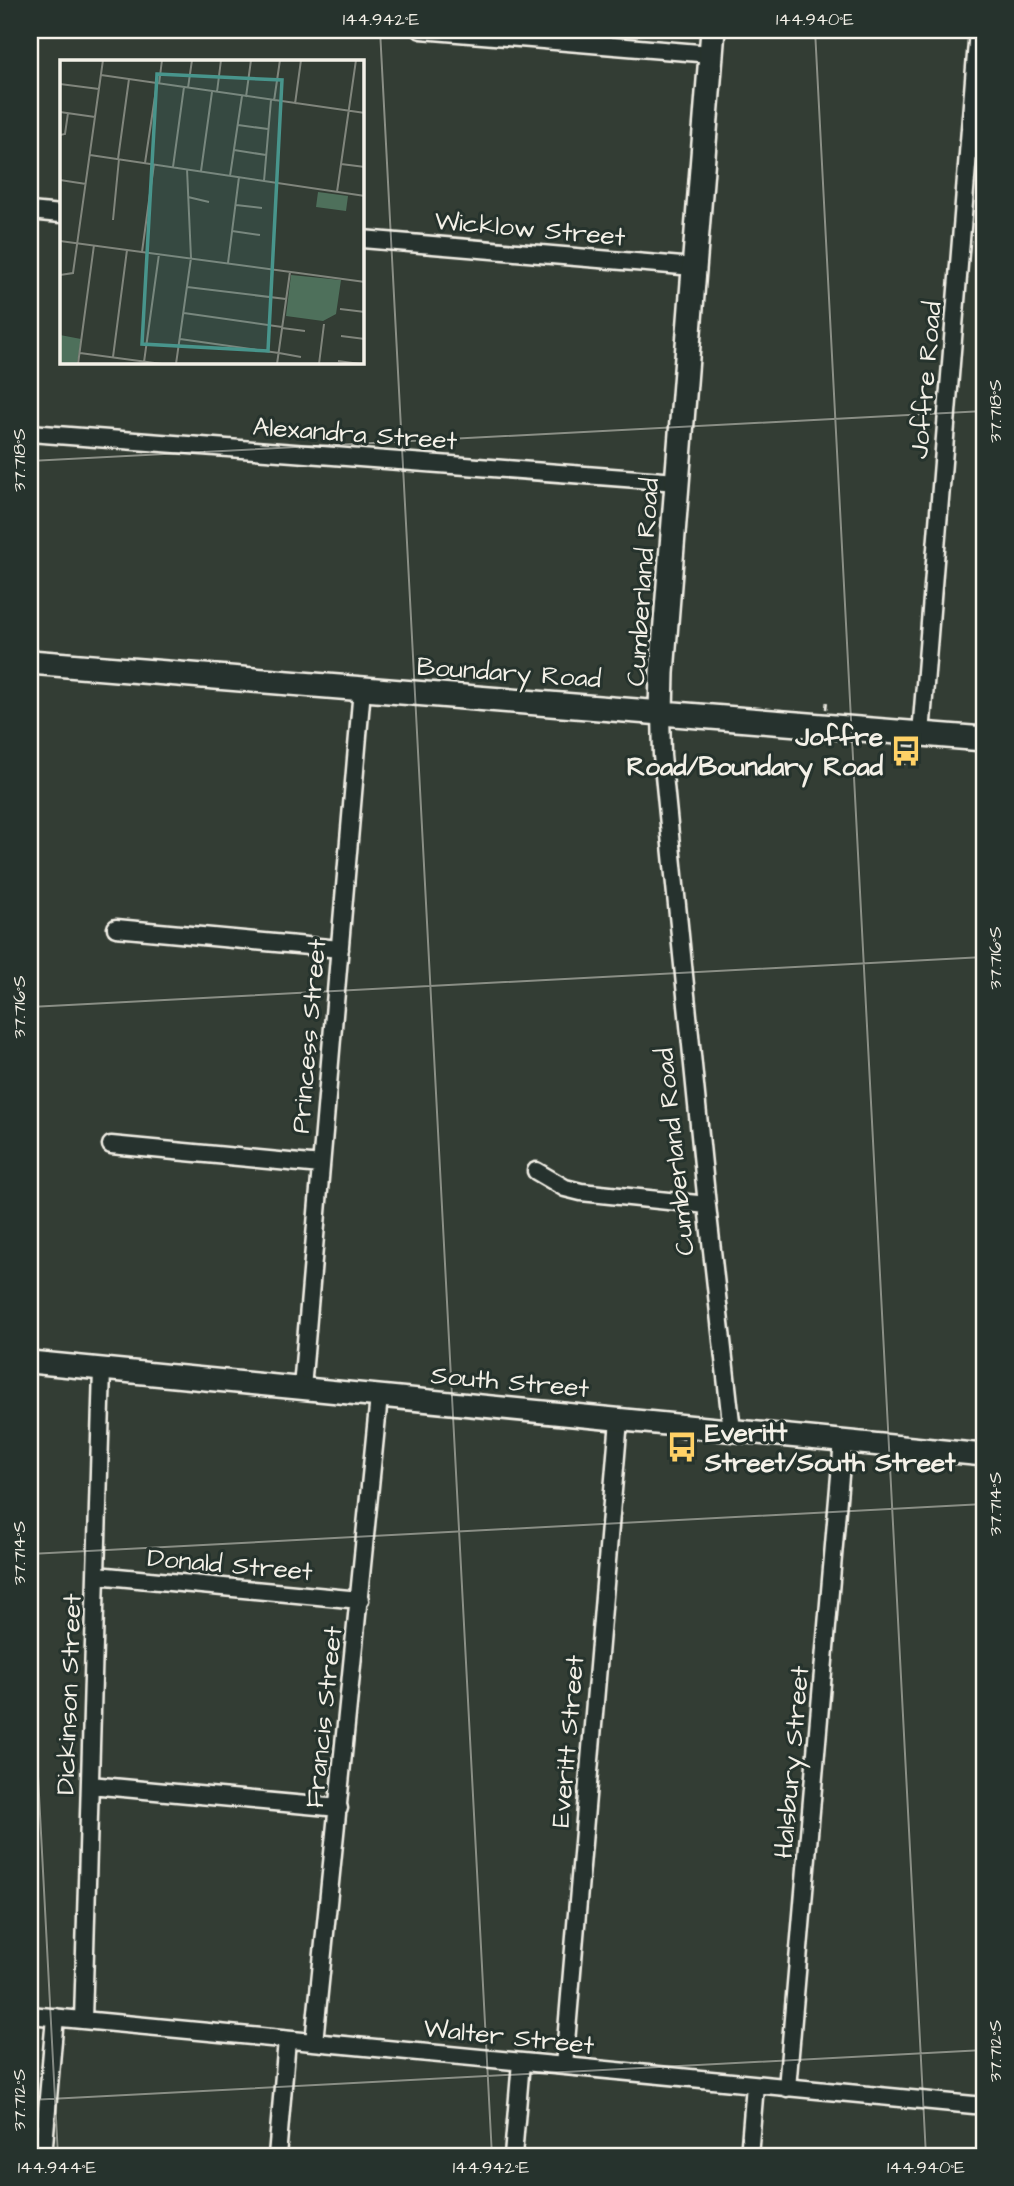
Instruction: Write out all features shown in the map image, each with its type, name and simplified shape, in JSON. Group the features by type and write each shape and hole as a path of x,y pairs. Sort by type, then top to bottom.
{"main road":[{"name":"Cumberland Road","path":"661,712 713,30"},
{"name":"Boundary Road","path":"30,662 984,739"}],"street":[{"path":"421,30 711,54"},
{"name":"Joffre Road","path":"921,734 978,30"},
{"path":"30,211 60,214"},
{"name":"Wicklow Street","path":"364,239 694,267"},
{"name":"Alexandra Street","path":"30,433 677,482"},
{"name":"Princess Street","path":"302,1388 362,689"},
{"name":"Cumberland Road","path":"661,712 662,755 732,1431"},
{"path":"116,928 340,949"},
{"path":"111,1145 321,1165"},
{"path":"536,1171 565,1188 581,1192 707,1205"},
{"name":"South Street","path":"30,1362 984,1454"},
{"name":"Dickinson Street","path":"83,2020 102,1369"},
{"name":"Francis Street","path":"314,2042 379,1397"},
{"name":"Everitt Street","path":"564,2066 619,1420"},
{"name":"Halsbury Street","path":"787,2088 843,1441"},
{"name":"Donald Street","path":"96,1576 360,1600"},
{"path":"90,1785 339,1808"},
{"name":"Walter Street","path":"30,2015 984,2106"},
{"path":"43,2156 55,2017"},
{"path":"277,2156 287,2040"},
{"path":"513,2156 521,2062"},
{"path":"749,2156 755,2085"}],"path":[{"path":"905,765 906,751"}],"place":[{"name":"Joffre Road/Boundary Road","path":"906,751"},
{"name":"Everitt Street/South Street","path":"682,1447"}]}
